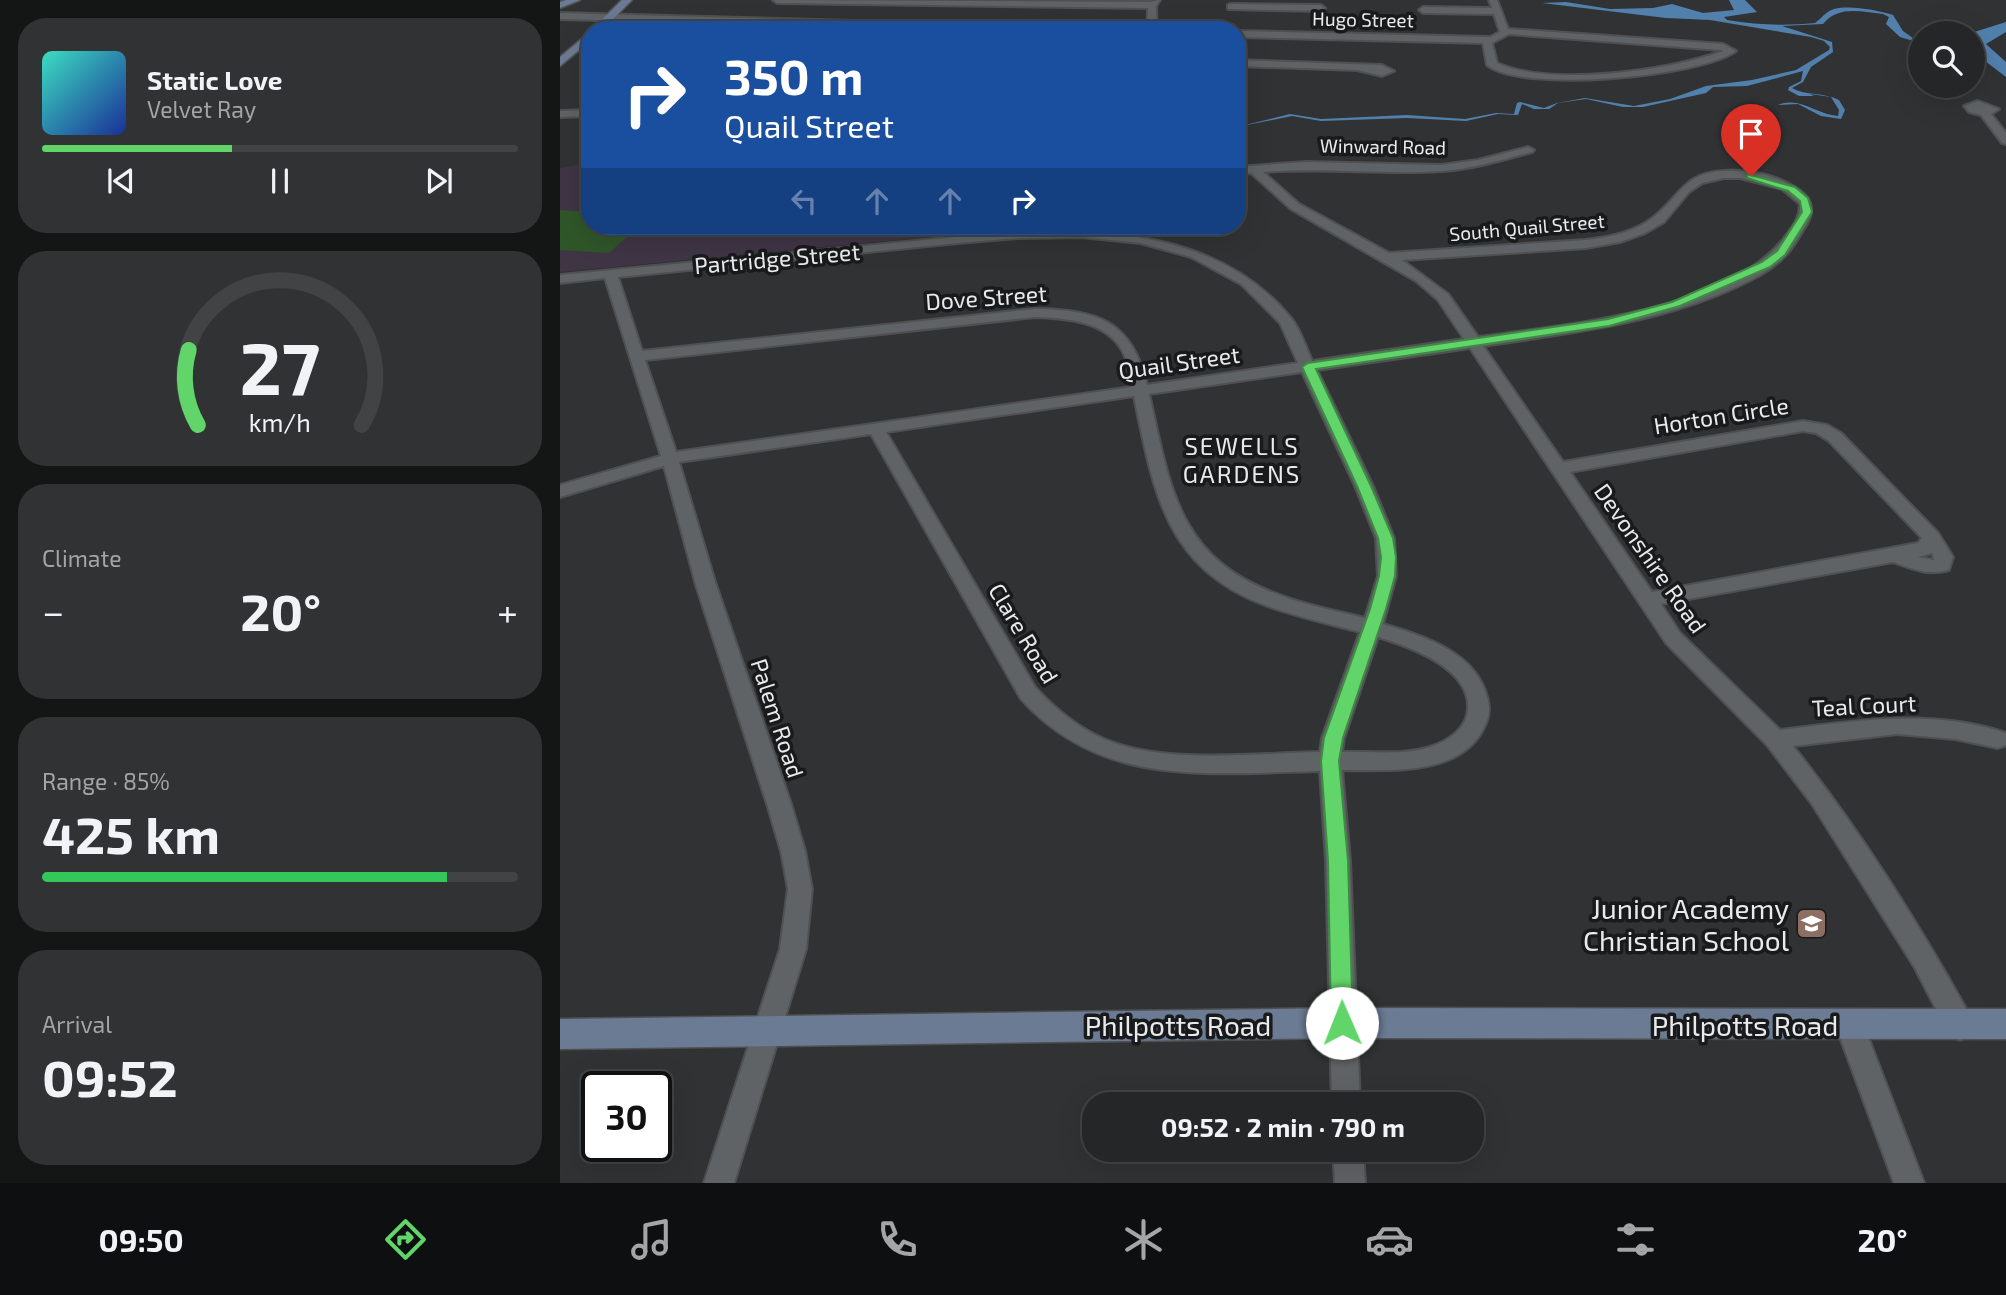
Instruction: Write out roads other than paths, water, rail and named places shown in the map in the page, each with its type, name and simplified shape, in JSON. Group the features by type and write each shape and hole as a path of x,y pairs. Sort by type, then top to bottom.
{"street":[{"path":"560,5 575,0"},
{"path":"605,21 627,0"},
{"path":"777,0 1155,3 1153,21"},
{"path":"800,21 823,0"},
{"path":"1493,0 1504,30 1503,37 1488,40 1492,65 1500,70 1520,74 1614,76 1731,51 1723,47 1504,30"},
{"path":"1051,21 1058,4"},
{"path":"1231,7 1320,17"},
{"path":"1423,10 1497,11"},
{"path":"560,16 678,21"},
{"name":"Hugo Street","path":"1246,32 1320,17 1488,40"},
{"path":"1689,44 1706,57"},
{"path":"560,64 581,49"},
{"path":"1246,63 1356,67"},
{"path":"560,114 581,113"},
{"path":"1985,113 2006,141"},
{"name":"Winward Road","path":"1246,170 1324,164 1441,168 1478,163 1528,150"},
{"name":"Devonshire Road","path":"1246,171 1276,195 1386,257 1433,287 1475,343 1647,600 1690,658 1775,739 1820,797 1924,959 1960,1026"},
{"name":"South Quail Street","path":"1386,257 1586,244 1617,239 1651,226 1695,181 1728,174 1770,180 1791,189 1804,200 1805,217 1789,242"},
{"name":"Partridge Street","path":"560,279 1004,235"},
{"name":"Partridge Street","path":"1100,235 1190,252 1236,273 1274,305 1286,321 1308,367 1385,538 1387,576 1334,738 1330,761 1338,861 1345,1092"},
{"name":"Quail Street","path":"560,491 670,458 1584,328 1676,304 1754,272 1781,253 1789,242"},
{"name":"Palem Road","path":"610,274 670,458 706,585 793,851 800,889 793,950 719,1183"},
{"name":"Dove Street","path":"637,356 1051,313 1087,319 1119,336 1132,355 1175,521 1198,555 1215,570 1256,594 1371,629"},
{"name":"Horton Circle","path":"1559,468 1803,426 1814,427 1835,437 1932,537 1944,557 1942,565 1928,567 1891,555 1647,600"},
{"name":"Clare Road","path":"876,428 1028,693 1049,717 1094,744 1123,755 1185,763 1330,761 1417,759 1438,754 1468,736 1475,724 1479,706 1477,691 1460,667 1430,648 1371,629"},
{"name":"Teal Court","path":"1775,739 1897,725 1955,730 1998,739"},
{"name":"Philpotts Road","path":"560,1034 1342,1023 1850,1026 2006,1024"},
{"path":"1850,1026 1909,1183"},
{"path":"1349,1162 1350,1183"}],"water":[{"path":"1729,0 1745,0 1757,12 1724,17 1727,20 1782,25 1815,23 1834,9 1856,8 1893,15 1908,35 1908,39 1900,37 1886,24 1889,17 1858,11 1836,14 1823,24 1782,26 1832,42 1833,52 1811,67 1803,82 1792,88 1829,97 1810,94 1814,96 1799,96 1788,90 1801,81 1803,71 1747,86 1713,87 1706,93 1643,107 1623,107 1586,99 1558,103 1549,109 1534,109 1522,104 1518,115 1498,114 1466,121 1407,118 1321,121 1292,116 1246,125 1290,114 1321,119 1407,115 1465,119 1496,113 1514,114 1517,103 1520,102 1544,108 1557,103 1585,98 1634,106 1670,99 1706,86 1752,80 1796,70 1830,47 1824,41 1811,37 1710,20 1666,18 1542,3 1566,2 1610,9 1653,8 1672,4 1703,13 1734,10"},
{"path":"2006,22 2006,32 1986,44 2006,62 2006,77 1985,61 1985,29"},
{"path":"1831,97 1839,100 1845,110 1841,119 1821,116 1798,104 1778,105 1794,103 1801,104 1830,115 1838,116 1839,110"}],"place":[{"name":"Junior Academy Christian School","path":"1812,924"}],"district":[{"name":"SEWELLS GARDENS","path":"1242,459"}]}
